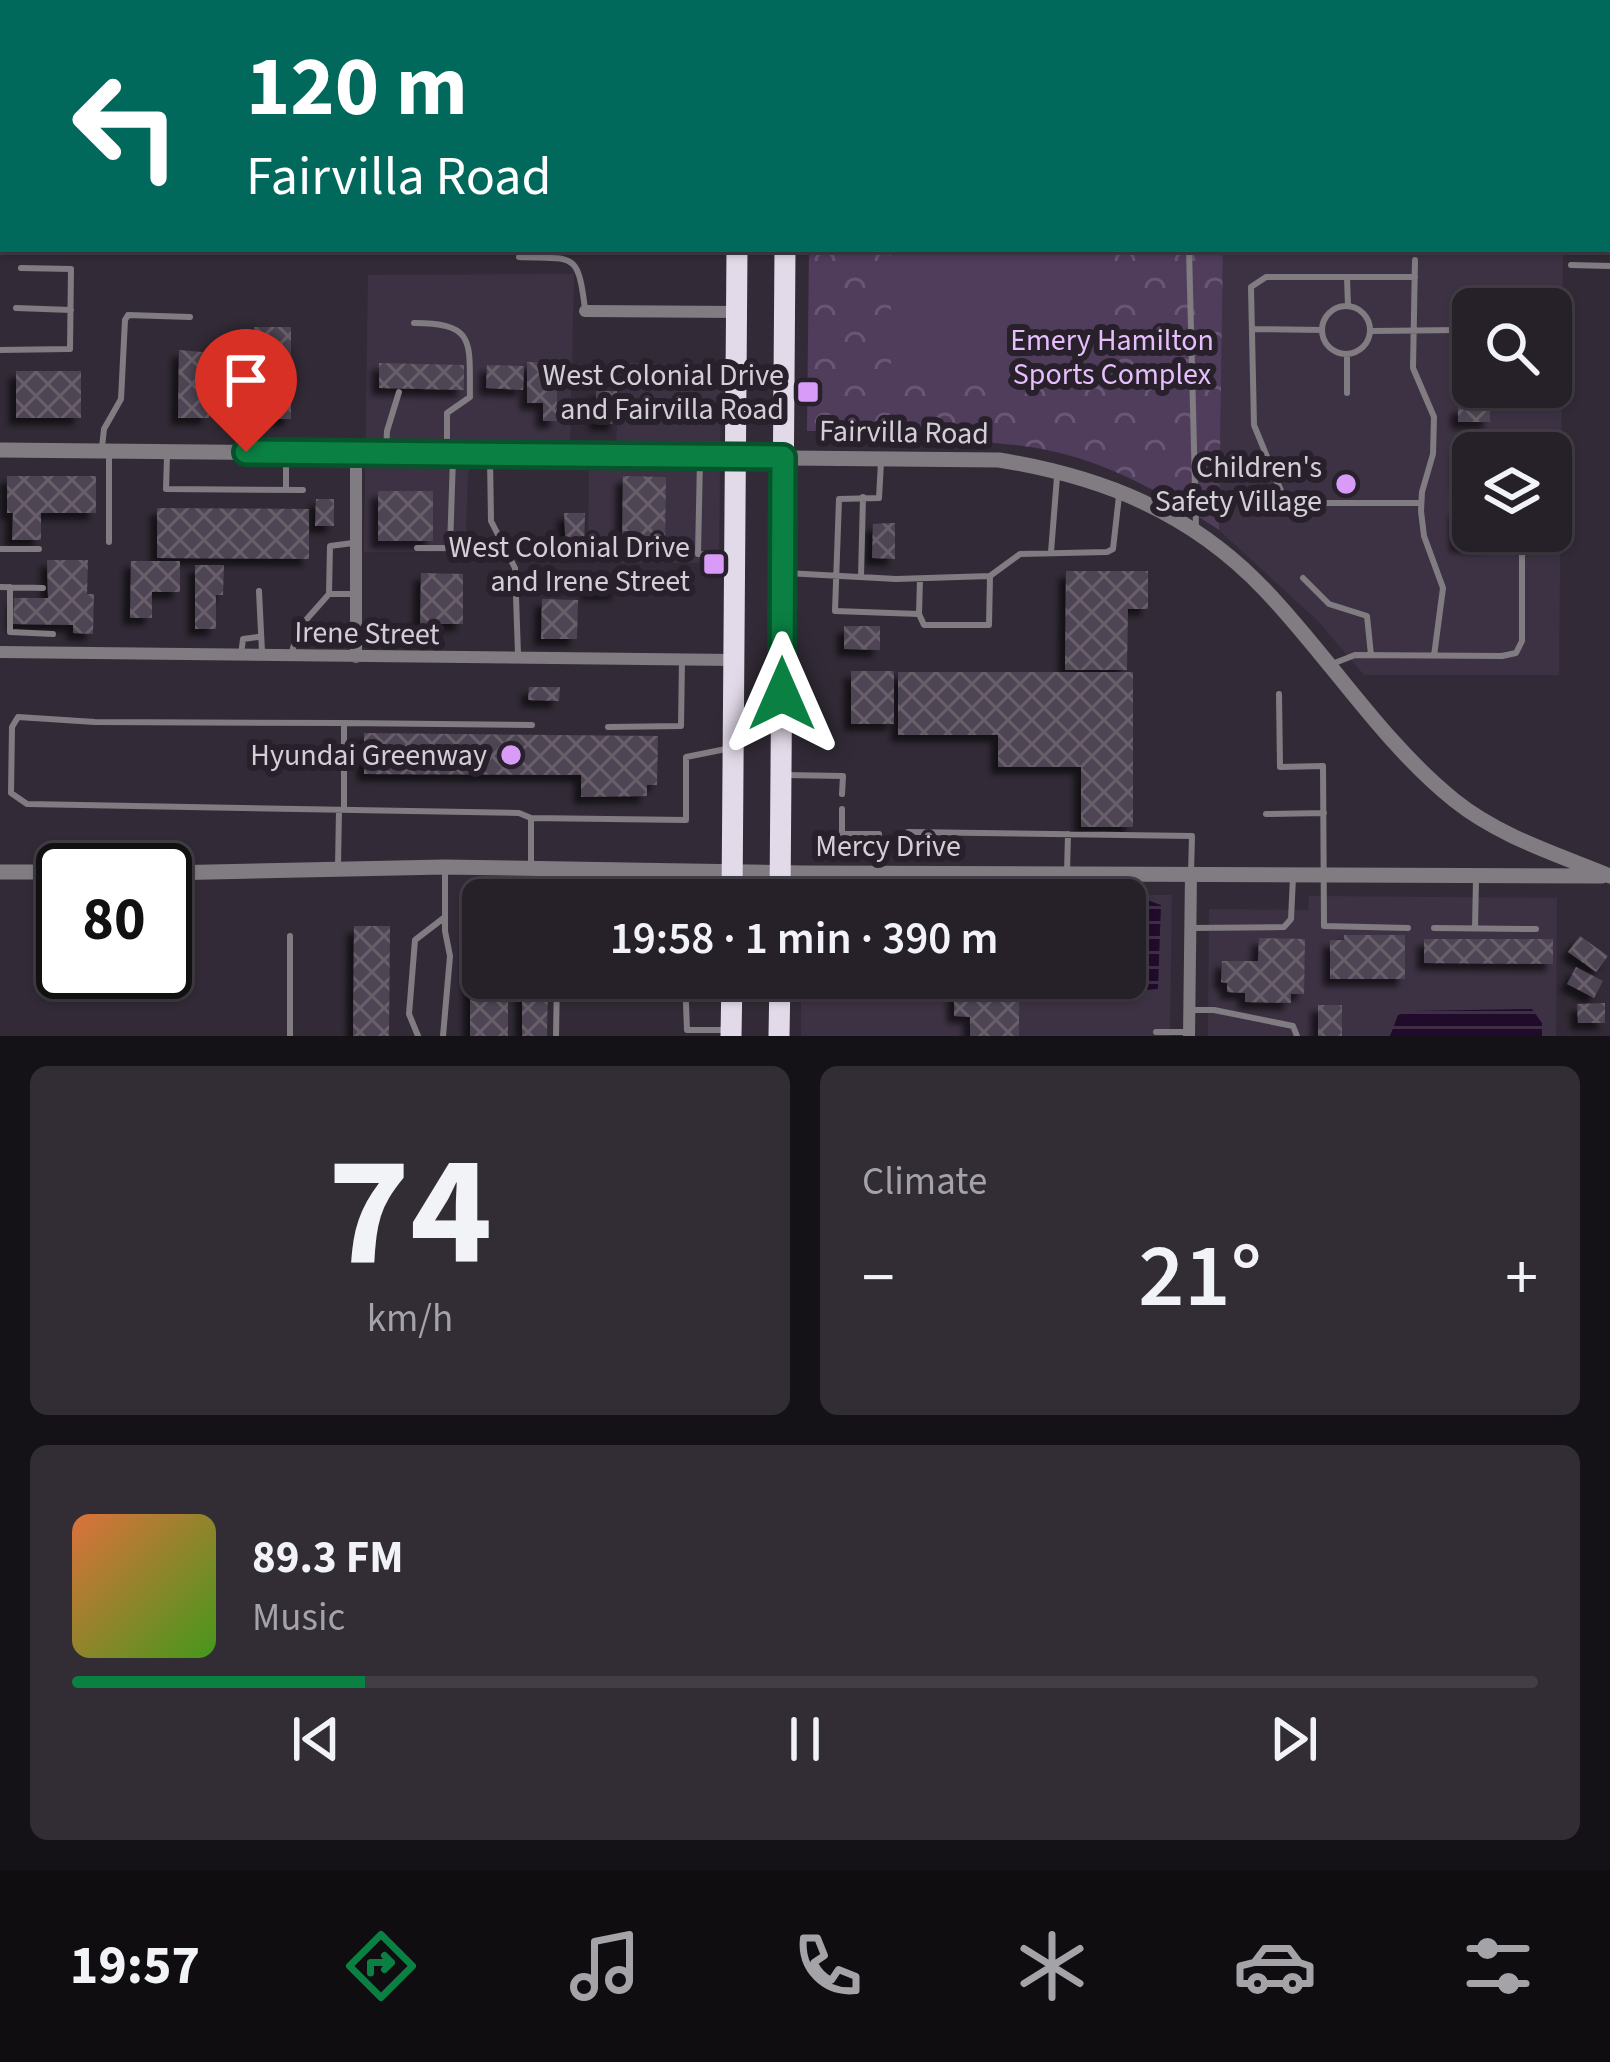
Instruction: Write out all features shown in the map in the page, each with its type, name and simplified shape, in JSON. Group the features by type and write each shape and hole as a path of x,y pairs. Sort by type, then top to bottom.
{"highway":[{"path":"733,879 737,252"},
{"path":"780,879 785,252"},
{"path":"731,1033 732,999"},
{"path":"779,1036 780,999"}],"street":[{"path":"585,311 737,312"},
{"name":"Fairvilla Road","path":"0,450 1000,460 1057,470 1120,491 1196,530 1264,589 1395,742 1456,802 1522,842 1610,876"},
{"path":"356,453 356,657"},
{"name":"Irene Street","path":"0,652 734,660"},
{"path":"1522,842 1529,876"},
{"name":"Mercy Drive","path":"192,873 445,867 1610,876"},
{"path":"0,872 36,872"},
{"path":"1190,1034 1191,874"}],"lane":[{"path":"1189,252 1196,530"},
{"path":"519,256 570,259 582,281 585,311"},
{"path":"1415,260 1413,368 1435,416 1433,454 1421,503 1424,536 1443,587 1434,656"},
{"path":"1571,265 1610,266"},
{"path":"0,350 70,349 71,269 21,268"},
{"path":"1347,277 1348,306"},
{"path":"1415,277 1260,279 1252,287 1254,425 1286,503 1421,503"},
{"path":"1348,306 1365,314 1371,331 1364,347 1347,355 1330,349 1322,330 1331,310 1348,306"},
{"path":"16,308 71,310"},
{"path":"110,542 104,429 121,399 125,320 128,316 190,317"},
{"path":"414,323 447,323 461,331 469,344 470,398 447,412 450,548 417,548"},
{"path":"1253,329 1322,330"},
{"path":"1371,331 1452,330"},
{"path":"1347,355 1347,393"},
{"path":"386,453 387,431 399,392"},
{"path":"167,452 166,489 303,490"},
{"path":"286,452 286,490"},
{"path":"490,454 491,520 515,568 518,658"},
{"path":"700,456 698,554 735,555"},
{"path":"882,458 880,496 839,499 835,611 919,614"},
{"path":"1051,552 1057,470"},
{"path":"782,573 920,579 990,576 1020,554 1107,552 1113,549 1120,491"},
{"path":"860,577 863,497"},
{"path":"291,656 298,629 329,594 330,546 356,543"},
{"path":"0,549 39,549"},
{"path":"1329,666 1342,657 1516,652 1522,641 1522,552"},
{"path":"920,579 919,614 924,625 989,625 990,576"},
{"path":"1304,578 1329,604 1367,616 1371,655"},
{"path":"0,587 43,588"},
{"path":"10,587 10,632 53,634"},
{"path":"259,590 262,656"},
{"path":"329,594 356,594"},
{"path":"20,652 21,634"},
{"path":"241,655 243,640 258,637"},
{"path":"608,727 681,726 682,660"},
{"path":"1279,694 1280,767 1323,766 1324,926 1408,928"},
{"path":"532,725 18,717 13,727 11,793 28,804 686,820 686,758 734,748"},
{"path":"338,872 344,723"},
{"path":"781,775 843,776 842,794"},
{"path":"842,809 842,834 879,835 876,879"},
{"path":"1265,814 1324,813"},
{"path":"531,818 531,868"},
{"path":"908,832 1192,836 1191,874"},
{"path":"1067,874 1068,834"},
{"path":"443,1036 450,956 445,867"},
{"path":"568,868 568,879"},
{"path":"1191,928 1284,927 1291,919 1293,875"},
{"path":"1475,928 1477,876"},
{"path":"418,1036 409,1014 415,940 445,917"},
{"path":"1434,928 1536,929"},
{"path":"290,936 290,1036"},
{"path":"556,1036 557,999"},
{"path":"686,999 687,1033 731,1033"},
{"path":"1190,1010 1214,1010 1293,1026 1297,1036"},
{"path":"1156,1032 1190,1034"}],"shaded area":[{"name":"Children's Safety Village","path":"1223,252 1563,252 1563,288 1452,288 1452,408 1562,408 1561,432 1452,432 1452,552 1560,552 1559,675 1364,675 1318,621 1219,530"},
{"path":"574,274 570,447 475,446 468,474 465,552 364,552 368,275"},
{"path":"621,362 721,367 719,563 588,563 589,462 615,461"},
{"path":"1146,895 1172,895 1170,1036 801,1036 801,999 1146,999"},
{"path":"1309,896 1557,898 1556,1036 1208,1036 1209,909 1308,910"},
{"path":"1146,900 1161,905 1158,989 1146,990"},
{"path":"1532,1009 1542,1023 1542,1036 1390,1036 1398,1015 1411,1011"}],"green space":[{"name":"Emery Hamilton Sports Complex","path":"809,252 1223,252 1219,530 1139,483 1051,451 972,442 838,441 837,431 807,431"},
{"path":"891,252 1113,252 1112,375 891,374"}],"building":[{"path":"254,327 291,327 291,419 253,419"},
{"path":"179,350 237,355 237,380 209,380 209,418 178,418"},
{"path":"527,362 557,362 557,421 543,421 543,403 527,403"},
{"path":"379,363 464,365 464,390 379,388"},
{"path":"487,365 524,366 523,390 486,388"},
{"path":"16,371 81,371 81,418 16,418"},
{"path":"596,391 617,391 616,424 596,423"},
{"path":"1458,408 1490,408 1490,422 1458,422"},
{"path":"7,476 96,476 96,513 41,513 41,540 12,540"},
{"path":"623,476 666,477 665,549 622,549"},
{"path":"378,491 433,491 433,541 378,541"},
{"path":"316,499 334,499 334,526 315,526"},
{"path":"157,508 309,509 309,559 157,558"},
{"path":"564,513 585,513 584,552 566,552"},
{"path":"895,523 895,559 872,558 873,524"},
{"path":"47,560 88,560 87,594 94,594 93,634 73,633 73,625 13,624 14,598 48,598"},
{"path":"131,561 180,561 180,592 152,592 152,618 130,618"},
{"path":"195,565 224,565 223,595 216,595 216,629 195,629"},
{"path":"1066,571 1148,571 1148,609 1128,609 1127,670 1065,670"},
{"path":"421,573 463,574 463,624 420,624"},
{"path":"588,574 618,574 618,593 588,593"},
{"path":"542,599 578,600 577,639 541,639"},
{"path":"844,626 880,626 880,650 844,649"},
{"path":"851,671 894,671 894,724 851,724"},
{"path":"898,672 1133,672 1133,827 1081,827 1081,767 998,767 998,735 898,735"},
{"path":"529,687 560,687 559,701 528,700"},
{"name":"Hyundai Greenway","path":"364,733 658,736 657,785 647,785 647,796 581,797 581,775 364,774"},
{"path":"354,926 390,926 389,1036 353,1036"},
{"path":"1344,935 1405,935 1405,979 1330,979 1330,940 1344,940"},
{"path":"1580,936 1608,956 1596,972 1568,952"},
{"path":"1259,938 1305,939 1304,994 1291,994 1291,1003 1245,1002 1245,993 1227,992 1227,983 1221,982 1222,961 1258,961"},
{"path":"1424,939 1553,939 1553,964 1424,963"},
{"path":"1576,967 1603,981 1594,998 1567,984"},
{"path":"470,999 508,999 508,1036 470,1036"},
{"path":"522,999 548,999 547,1036 522,1036"},
{"path":"954,999 1019,999 1019,1036 970,1036 970,1017 954,1016"},
{"path":"1605,1003 1605,1023 1578,1023 1577,1004"},
{"path":"1318,1005 1342,1005 1342,1036 1318,1036"}],"place":[{"name":"West Colonial Drive and Fairvilla Road","path":"808,392"},
{"name":"Children's Safety Village","path":"1346,484"},
{"name":"West Colonial Drive and Irene Street","path":"714,564"},
{"name":"Hyundai Greenway","path":"511,755"}],"route":[{"path":"246,452 783,457 782,694"}]}
